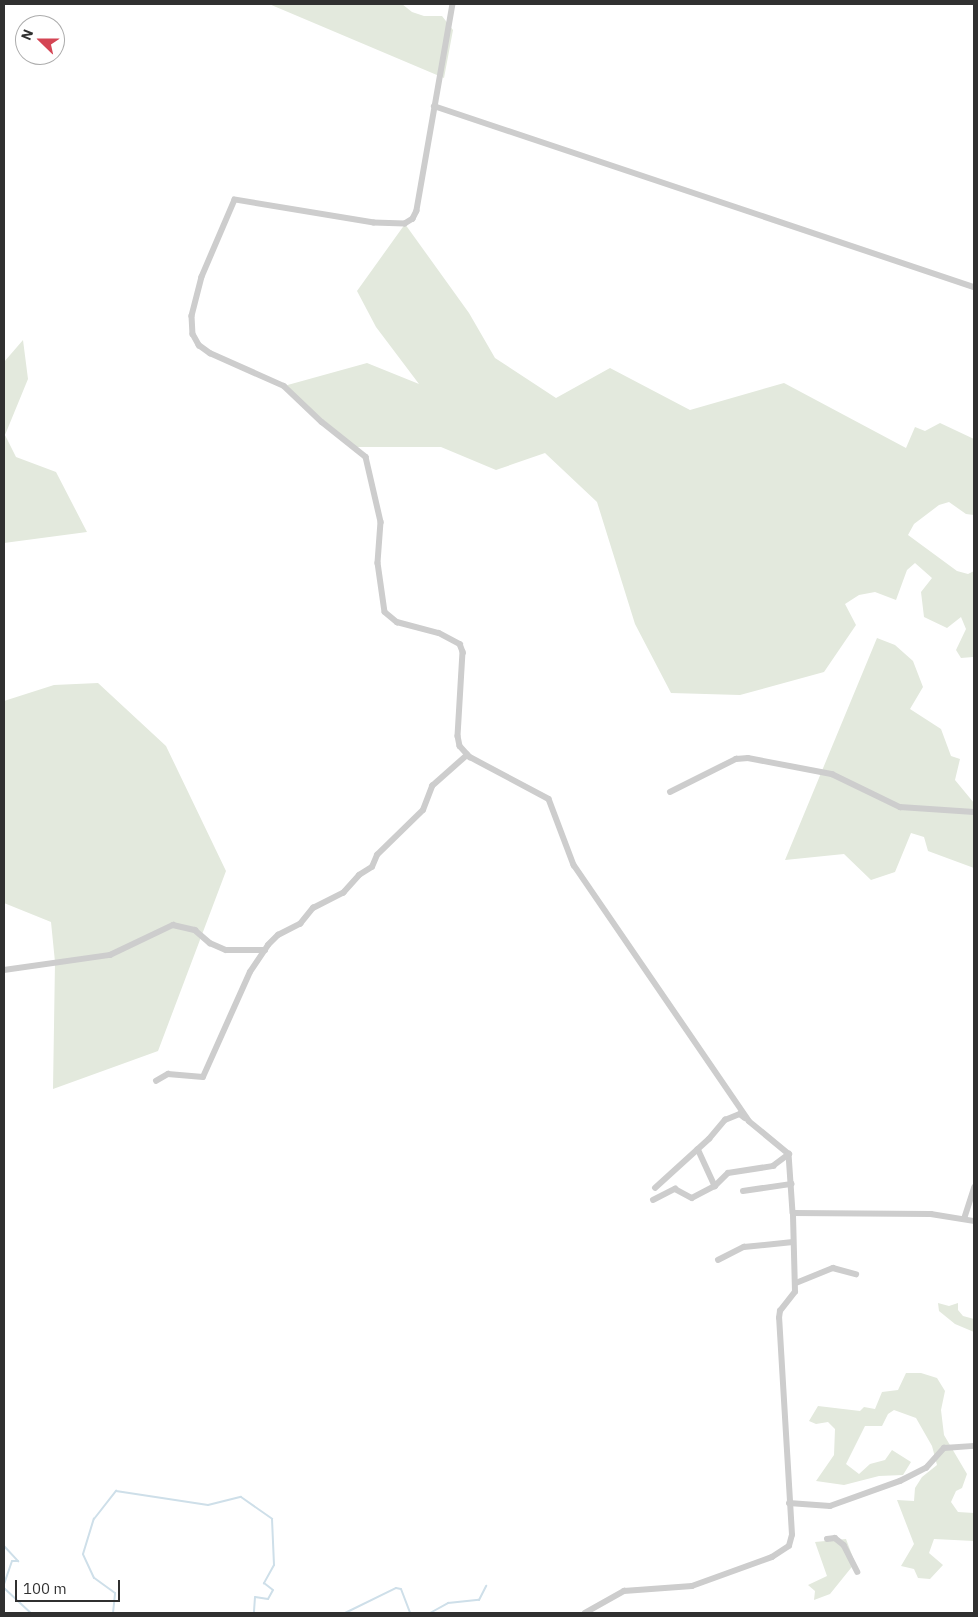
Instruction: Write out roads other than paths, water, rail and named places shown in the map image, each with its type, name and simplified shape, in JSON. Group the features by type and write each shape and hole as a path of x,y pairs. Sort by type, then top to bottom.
{"street":[{"path":"453,4 417,212 411,222 374,223 235,200 206,265 191,328 196,342 204,349 284,386 322,422 366,457 381,522 378,562 383,608 391,620 434,630 462,647 458,736 460,746 468,755 547,797 574,865 749,1121"},
{"path":"434,106 974,287"},
{"path":"156,1081 168,1074 203,1077 250,972 264,950 278,935 300,924 313,908 343,893 359,875 372,867 377,855 423,810 432,786 468,755"},
{"path":"670,792 736,759 748,758 832,774 900,807 974,812"},
{"path":"4,970 110,955 173,926 199,932 210,943 226,950 264,950"},
{"path":"585,1613 624,1591 671,1590 706,1582 784,1552 792,1535 779,1318 780,1310 795,1292 796,1283 789,1154 740,1114 725,1120 698,1149 655,1188"},
{"path":"698,1149 714,1186"},
{"path":"653,1200 676,1189 692,1198 714,1186 728,1173 773,1166 789,1154"},
{"path":"743,1191 791,1184"},
{"path":"964,1219 974,1188"},
{"path":"793,1213 931,1214 974,1221"},
{"path":"718,1260 744,1247 793,1242"},
{"path":"796,1283 833,1268 856,1274"},
{"path":"790,1503 830,1506 900,1481 926,1468 944,1448 974,1446"},
{"path":"827,1539 835,1538 844,1545 858,1572"}],"waterway":[{"path":"113,1613 115,1593 94,1578 83,1554 94,1519 116,1491 208,1505 241,1497 272,1519 274,1565 264,1583 273,1590 268,1599 255,1597 254,1613"},
{"path":"4,1546 18,1561 12,1561 4,1584"},
{"path":"430,1613 448,1603 479,1600 486,1586"},
{"path":"4,1588 31,1613"},
{"path":"345,1613 396,1588 401,1589 410,1613"}]}
